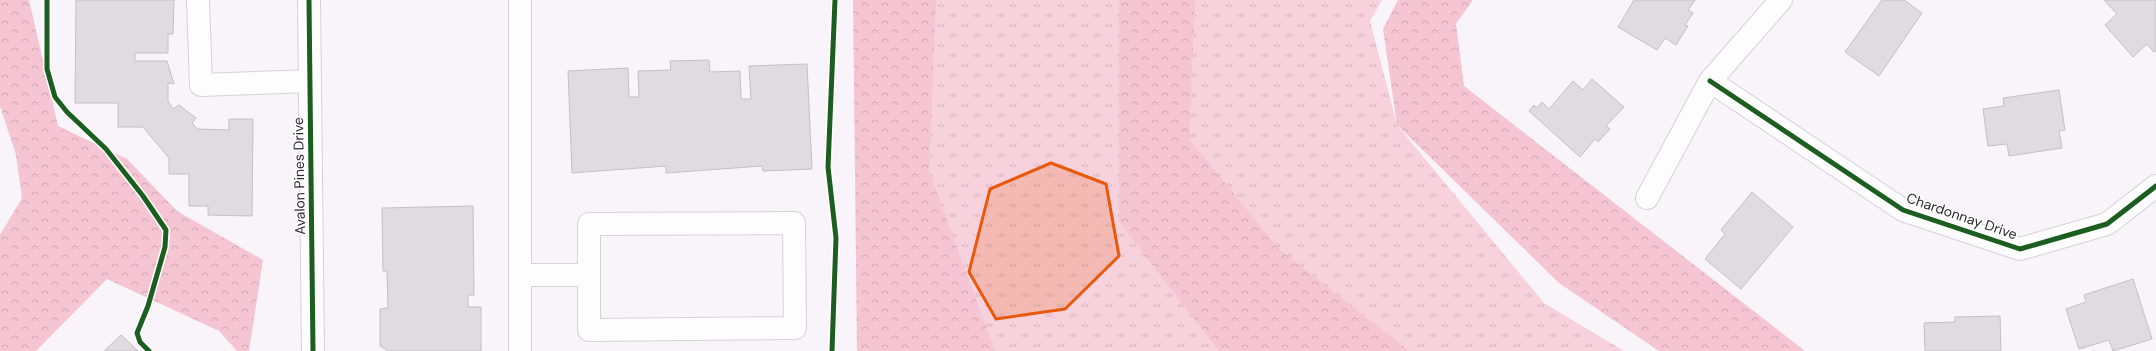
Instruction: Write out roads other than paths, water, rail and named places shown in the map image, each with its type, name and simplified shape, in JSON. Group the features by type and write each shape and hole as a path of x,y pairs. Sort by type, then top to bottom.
{"street":[{"path":"198,0 201,85 310,81"},
{"name":"Avalon Pines Drive","path":"309,0 313,351"},
{"path":"520,0 520,351"},
{"path":"1647,198 1710,81 1781,0"},
{"name":"Chardonnay Drive","path":"1710,81 1903,210 2020,249 2107,224 2156,186"},
{"path":"794,223 794,328 589,330 589,275 589,224 794,223"},
{"path":"520,275 589,275"}]}
